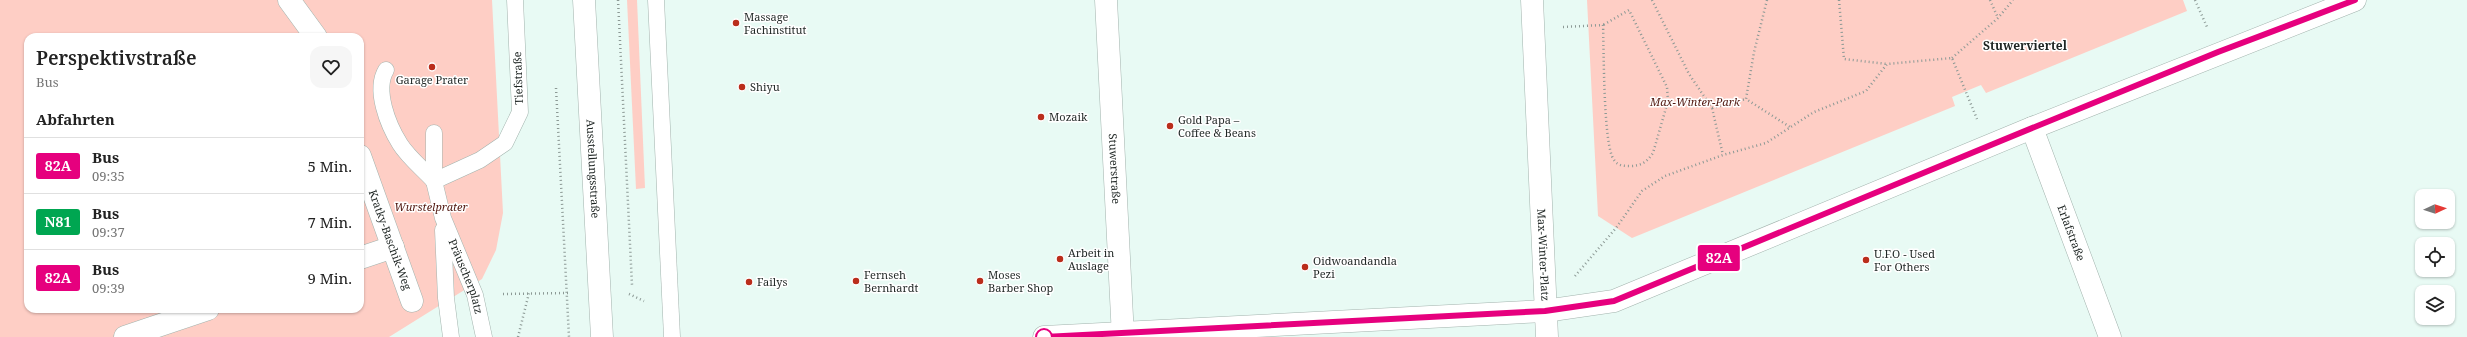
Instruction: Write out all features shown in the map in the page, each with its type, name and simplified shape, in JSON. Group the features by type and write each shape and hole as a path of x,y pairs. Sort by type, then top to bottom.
{"street":[{"path":"289,0 313,33"},
{"name":"Ausstellungsstraße","path":"584,0 602,337"},
{"name":"Stuwerstraße","path":"1106,0 1123,335"},
{"name":"Max-Winter-Platz","path":"1532,0 1545,311 1614,301 2032,128 2355,0"},
{"name":"Erlafstraße","path":"2032,128 2110,337"},
{"name":"Kratky-Baschik-Weg","path":"364,167 412,301"},
{"path":"364,257 393,248"},
{"path":"1044,337 1123,335 1545,311 1547,337"},
{"path":"125,337 196,313"}],"lane":[{"name":"Tiefstraße","path":"434,181 480,160 505,143 520,112 515,0"},
{"path":"656,0 672,337"},
{"path":"386,70 381,86 386,113 400,144 434,181"},
{"name":"Präuscherplatz","path":"434,134 434,181 443,218 475,295 484,337"},
{"name":"Präuscherplatz","path":"443,218 446,298 451,337"}],"path":[{"path":"618,0 632,301"},
{"path":"1652,0 1689,74 1712,108 1723,155"},
{"path":"1746,99 1754,52 1767,0"},
{"path":"1839,0 1844,59 1887,64 1952,58 1998,18 2012,0"},
{"path":"1990,0 1998,18"},
{"path":"1533,29 1603,25 1629,10 1667,87 1668,100 1653,153 1648,160 1637,166 1622,166 1613,160 1608,140 1603,25"},
{"path":"1952,58 1988,146"},
{"path":"1545,311 1616,228 1642,191 1665,176 1723,155 1766,143 1814,112 1866,91 1887,64"},
{"path":"556,83 569,337"},
{"path":"1712,108 1746,99 1790,127"},
{"path":"518,337 529,293"}],"green space":[{"name":"Wurstelprater","path":"0,0 492,0 503,213 496,250 482,279 389,337 0,337"},
{"path":"627,0 637,0 645,188 636,189"},
{"name":"Max-Winter-Park","path":"1587,0 2183,0 2187,11 1986,93 1981,85 1952,97 1955,106 1632,238 1598,216"}],"bus line":[{"name":"82A","path":"1044,337 1545,311 1614,301 2218,52 2355,0"}],"place":[{"name":"Massage Fachinstitut","path":"736,23"},
{"name":"Garage Prater","path":"432,67"},
{"name":"Shiyu","path":"742,87"},
{"name":"Mozaik","path":"1041,117"},
{"name":"Gold Papa – Coffee & Beans","path":"1170,126"},
{"name":"Arbeit in Auslage","path":"1060,259"},
{"name":"U.F.O - Used For Others","path":"1866,260"},
{"name":"Oidwoandandla Pezi","path":"1305,267"},
{"name":"Fernseh Bernhardt","path":"856,281"},
{"name":"Moses Barber Shop","path":"980,281"},
{"name":"Failys","path":"749,282"}],"district":[{"name":"Stuwerviertel","path":"2025,46"}]}
